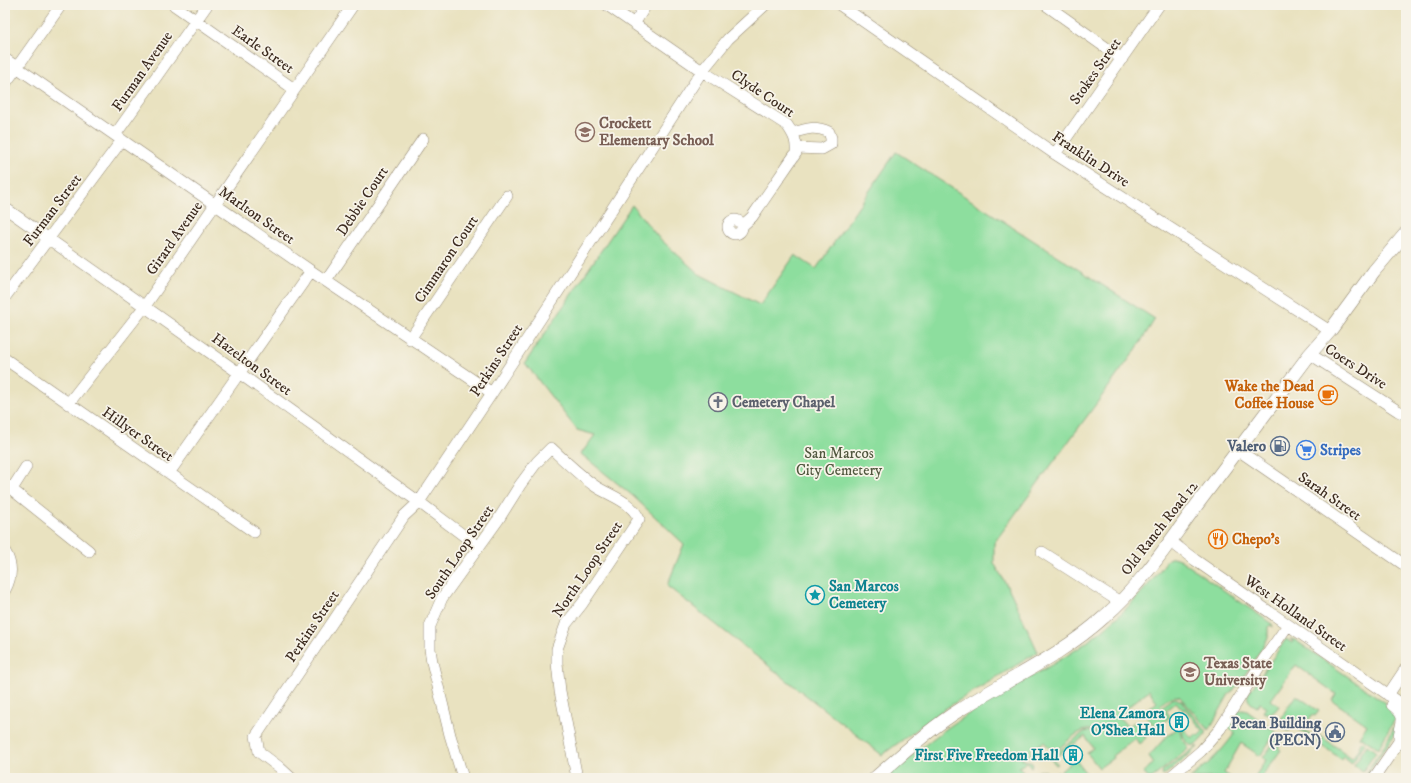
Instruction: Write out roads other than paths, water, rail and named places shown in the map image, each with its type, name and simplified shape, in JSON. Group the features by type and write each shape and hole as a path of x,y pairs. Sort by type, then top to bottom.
{"main road":[{"name":"Old Ranch Road 12","path":"874,778 940,724 969,704 1068,645 1096,625 1120,602 1170,541 1310,354 1330,331 1374,271 1406,233"}],"street":[{"path":"5,84 61,5"},
{"name":"Earle Street","path":"174,5 294,89"},
{"name":"Furman Avenue","path":"118,138 207,5"},
{"name":"Girard Avenue","path":"68,404 145,306 353,5"},
{"name":"Clyde Court","path":"607,5 702,71 788,125 793,133 796,148"},
{"path":"634,24 646,5"},
{"name":"Perkins Street","path":"291,778 280,767 259,752 256,736 404,516 419,502 702,71 728,39 764,5"},
{"name":"Franklin Drive","path":"840,5 1055,154 1330,331"},
{"path":"1046,5 1122,59"},
{"name":"Stokes Street","path":"1055,154 1159,5"},
{"name":"Marlton Street","path":"5,59 410,339 492,393"},
{"path":"742,226 752,217 796,153 796,148 811,150 822,149 831,144 829,132 820,128 808,128 793,133"},
{"name":"Furman Street","path":"5,297 49,239 118,138"},
{"name":"Debbie Court","path":"326,281 423,139"},
{"name":"Cimmaron Court","path":"410,339 507,196"},
{"name":"Hazelton Street","path":"5,208 239,373 419,502 479,547"},
{"path":"169,473 311,271"},
{"name":"Coers Drive","path":"1310,354 1406,415"},
{"name":"Hillyer Street","path":"5,360 254,532"},
{"name":"North Loop Street","path":"551,448 575,471 596,487 616,497 627,505 639,519 582,604 566,624 557,649 560,692 577,778"},
{"name":"South Loop Street","path":"463,778 450,735 432,662 430,649 430,626 442,598 498,520 520,485 537,462 551,448"},
{"name":"Sarah Street","path":"1238,450 1406,566"},
{"path":"26,467 9,487 89,551"},
{"name":"West Holland Street","path":"1170,541 1406,707"},
{"path":"5,552 10,560 11,571 9,582 5,590"},
{"path":"1042,552 1120,602"},
{"path":"1169,778 1201,751 1220,729 1264,659 1288,625"},
{"path":"1398,742 1398,735 1403,725 1403,715 1399,709 1388,702 1386,693 1406,668"},
{"path":"1374,778 1406,732"}],"place":[{"name":"Crockett Elementary School","path":"585,132"},
{"name":"Wake the Dead Coffee House","path":"1328,395"},
{"name":"Cemetery Chapel","path":"718,402"},
{"name":"Valero","path":"1280,446"},
{"name":"Stripes","path":"1306,450"},
{"name":"Chepo's","path":"1218,539"},
{"name":"San Marcos Cemetery","path":"815,595"},
{"name":"Texas State University","path":"1190,672"},
{"name":"Elena Zamora O'Shea Hall","path":"1179,722"},
{"name":"Pecan Building (PECN)","path":"1335,732"},
{"name":"First Five Freedom Hall","path":"1073,755"}],"park label":[{"name":"San Marcos City Cemetery","path":"839,462"}]}
